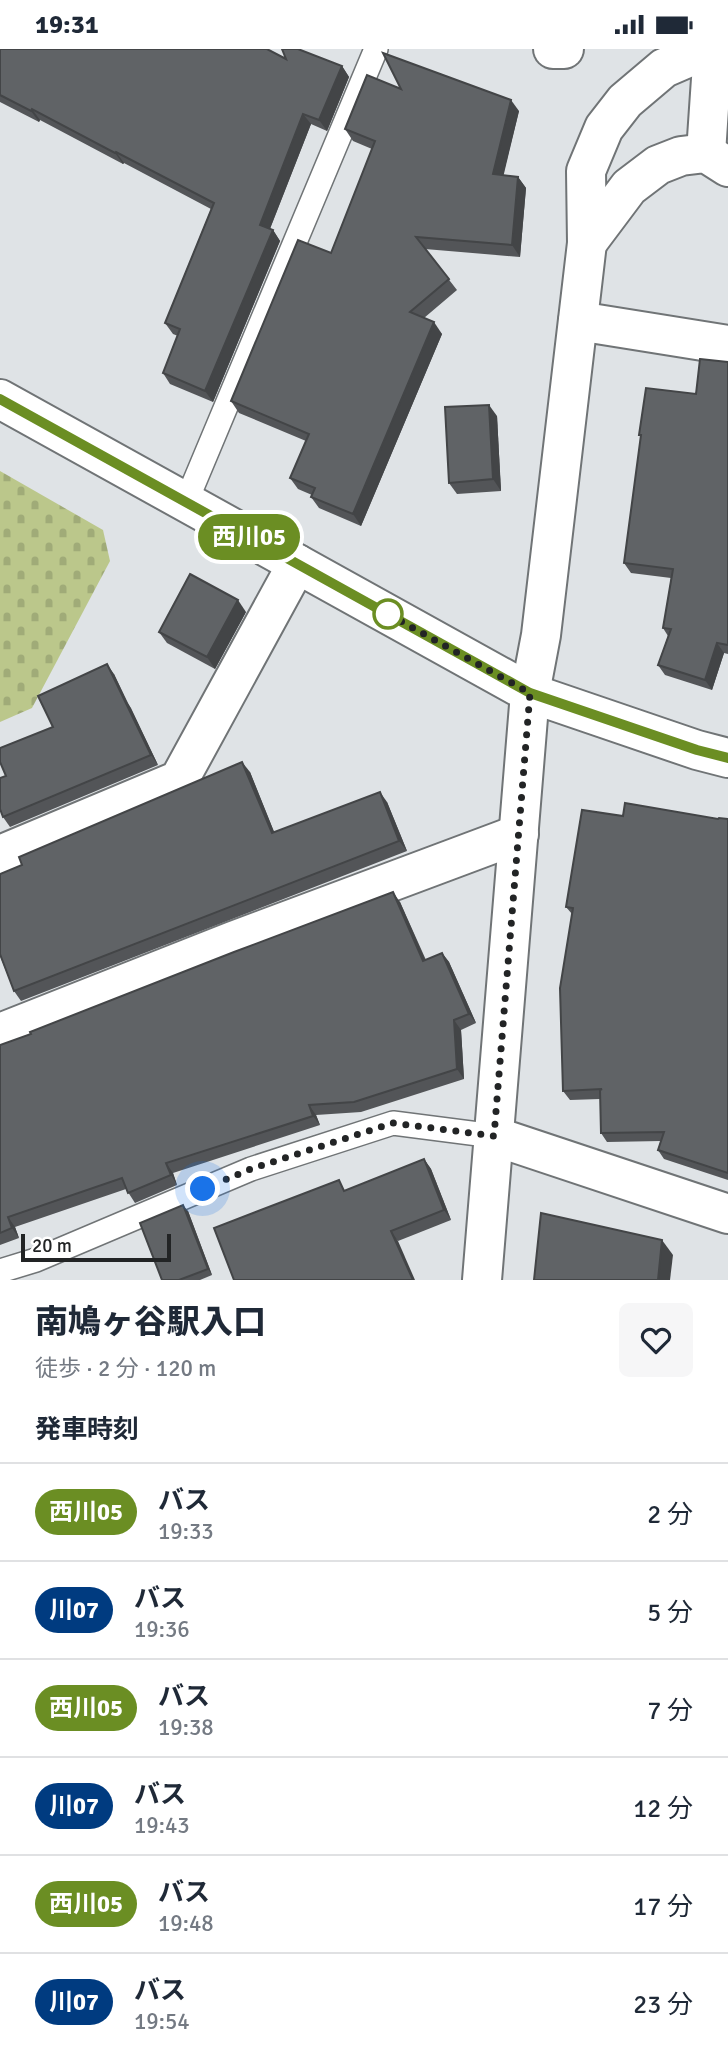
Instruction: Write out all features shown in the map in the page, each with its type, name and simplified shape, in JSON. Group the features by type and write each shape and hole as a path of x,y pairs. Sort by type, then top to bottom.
{"street":[{"path":"553,49 564,49"},
{"path":"482,1280 530,693 541,635 587,243 586,171 604,128 625,101 664,68 695,51 717,160 681,156 658,165 629,187 587,243"},
{"path":"578,321 728,345"},
{"path":"0,399 530,693 728,758"},
{"path":"0,855 180,780 297,563"},
{"path":"0,1033 233,941 519,834"},
{"path":"494,1136 728,1214"}],"lane":[{"path":"186,502 376,49"},
{"path":"0,1271 36,1260 251,1169 393,1123 494,1136"}],"green space":[{"path":"0,471 103,530 110,561 32,708 0,722"}],"building":[{"path":"0,49 267,49 286,59 282,49 298,49 342,66 319,120 303,114 260,225 273,230 205,391 163,373 180,329 165,323 214,203 0,95"},
{"path":"383,53 511,100 493,174 518,177 512,245 416,237 449,279 410,312 434,322 353,514 311,497 315,488 290,478 309,434 231,401 298,240 331,253 375,141 345,129 367,75 401,89"},
{"path":"700,359 728,362 728,645 717,643 705,680 658,665 671,629 663,628 673,569 624,563 646,388 696,394"},
{"path":"489,405 493,479 449,483 445,407"},
{"path":"190,574 238,600 207,657 159,632"},
{"path":"107,664 151,755 3,817 0,809 0,778 6,776 0,762 0,748 53,727 38,696"},
{"path":"242,762 272,833 380,792 399,841 14,991 0,954 0,874 22,865 19,857"},
{"path":"625,803 728,819 728,1173 658,1150 664,1132 601,1133 602,1089 563,1091 560,988 573,908 566,907 582,810 623,816"},
{"path":"393,892 423,961 442,953 469,1014 454,1020 457,1069 354,1102 309,1105 313,1116 166,1163 171,1175 128,1193 122,1178 8,1217 12,1228 0,1233 0,1045"},
{"path":"424,1159 444,1210 391,1231 413,1280 234,1280 214,1228 339,1180 344,1191"},
{"path":"183,1205 208,1269 179,1280 162,1280 140,1223"},
{"path":"541,1213 662,1240 658,1280 534,1280"}],"bus line":[{"name":"西川05","path":"0,399 530,693 728,758"}],"route":[{"path":"203,1189 251,1169 393,1123 494,1136 530,693 388,614"}]}
